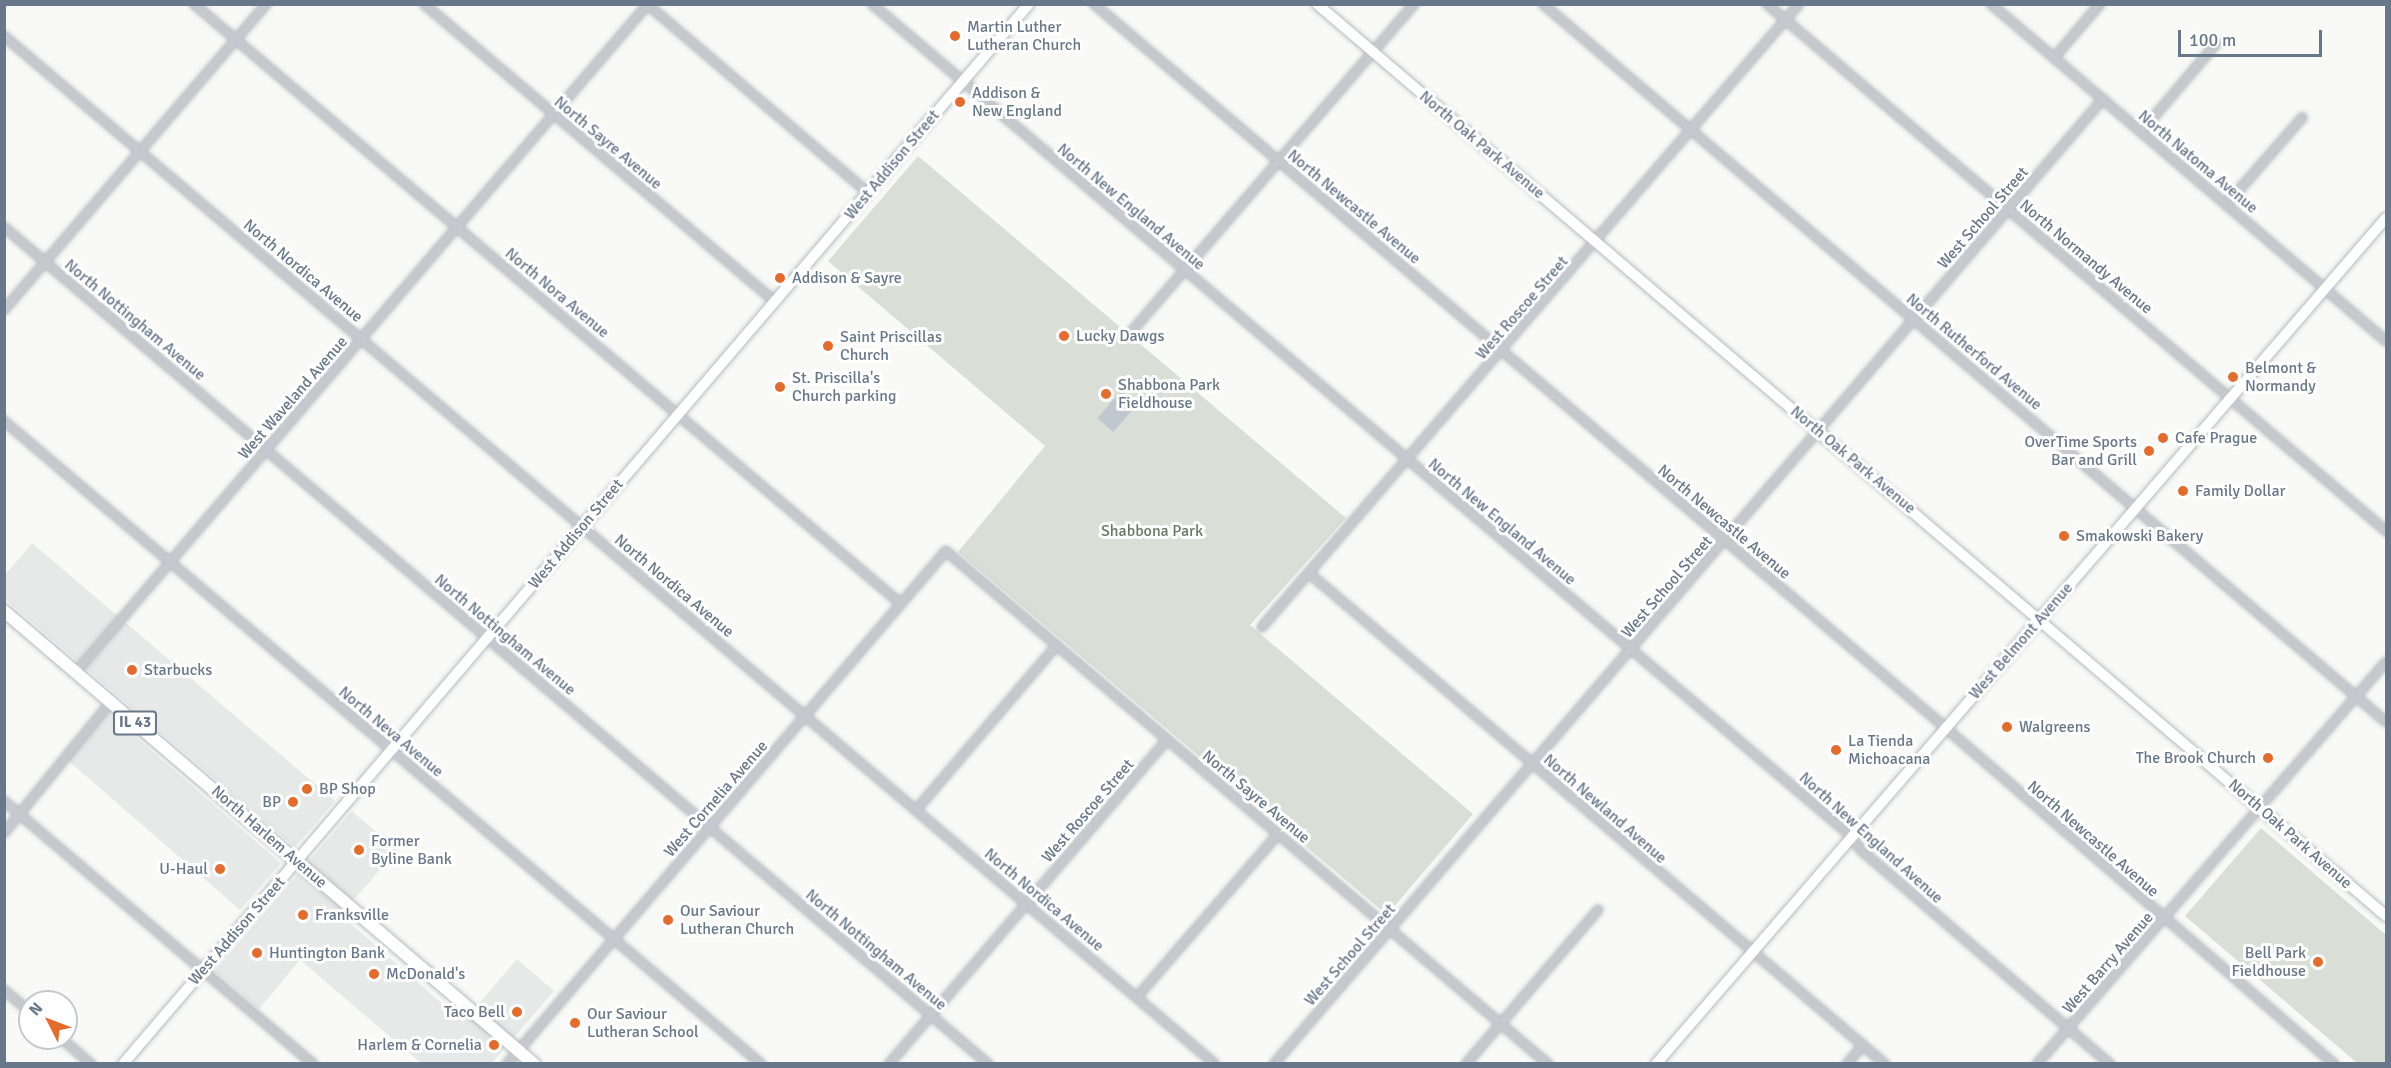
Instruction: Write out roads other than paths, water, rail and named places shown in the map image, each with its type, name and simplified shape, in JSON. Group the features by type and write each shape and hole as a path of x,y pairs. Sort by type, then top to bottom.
{"main road":[{"name":"North Harlem Avenue","path":"4,611 534,1064"}],"street":[{"name":"North Nora Avenue","path":"194,4 901,604"},
{"path":"4,310 266,4"},
{"name":"North Sayre Avenue","path":"424,4 775,302"},
{"name":"North New England Avenue","path":"872,4 1852,837 1861,850 2110,1064"},
{"name":"West Addison Street","path":"123,1064 1029,4"},
{"name":"North Newcastle Avenue","path":"1094,4 1725,540 2334,1064"},
{"name":"North Oak Park Avenue","path":"1317,4 2386,916"},
{"path":"1132,331 1414,4"},
{"name":"North Rutherford Avenue","path":"1542,4 2386,722"},
{"name":"North Normandy Avenue","path":"1767,4 2386,531"},
{"name":"West Roscoe Street","path":"1262,627 1692,131 1799,4"},
{"name":"North Natoma Avenue","path":"1991,4 2386,341"},
{"path":"2054,58 2100,4"},
{"path":"647,5 868,193"},
{"name":"West Waveland Avenue","path":"76,672 647,5"},
{"name":"North Nordica Avenue","path":"4,36 1215,1064"},
{"path":"2141,132 2216,45"},
{"name":"West School Street","path":"1274,1064 2103,99"},
{"path":"2226,205 2302,118"},
{"name":"West Belmont Avenue","path":"1656,1064 2386,218"},
{"name":"North Nottingham Avenue","path":"4,227 988,1064"},
{"name":"North Neva Avenue","path":"4,421 761,1064"},
{"name":"North Sayre Avenue","path":"946,551 1548,1064"},
{"name":"West Cornelia Avenue","path":"507,1064 946,551"},
{"name":"North Newland Avenue","path":"1310,573 1885,1064"},
{"path":"916,810 1056,645"},
{"name":"West Barry Avenue","path":"2037,1064 2386,662"},
{"path":"4,833 111,702"},
{"name":"West Roscoe Street","path":"889,1064 1167,740"},
{"path":"4,801 314,1064"},
{"path":"1137,998 1278,834"},
{"path":"1466,1064 1598,910"},
{"path":"4,990 18,1001"},
{"path":"1847,1064 1863,1045"},
{"path":"75,1050 91,1064"}],"place":[{"name":"Martin Luther Lutheran Church","path":"955,36"},
{"name":"Addison & New England","path":"960,102"},
{"name":"Addison & Sayre","path":"780,278"},
{"name":"Lucky Dawgs","path":"1064,336"},
{"name":"Saint Priscillas Church","path":"828,346"},
{"name":"Belmont & Normandy","path":"2233,377"},
{"name":"St. Priscilla's Church parking","path":"780,387"},
{"name":"Shabbona Park Fieldhouse","path":"1106,394"},
{"name":"Cafe Prague","path":"2163,438"},
{"name":"OverTime Sports Bar and Grill","path":"2149,451"},
{"name":"Family Dollar","path":"2183,491"},
{"name":"Smakowski Bakery","path":"2064,536"},
{"name":"Starbucks","path":"132,670"},
{"name":"Walgreens","path":"2007,727"},
{"name":"La Tienda Michoacana","path":"1836,750"},
{"name":"The Brook Church","path":"2268,758"},
{"name":"BP Shop","path":"307,789"},
{"name":"BP","path":"293,802"},
{"name":"Former Byline Bank","path":"359,850"},
{"name":"U-Haul","path":"220,869"},
{"name":"Franksville","path":"303,915"},
{"name":"Our Saviour Lutheran Church","path":"668,920"},
{"name":"Huntington Bank","path":"257,953"},
{"name":"Bell Park Fieldhouse","path":"2318,962"},
{"name":"McDonald's","path":"374,974"},
{"name":"Taco Bell","path":"517,1012"},
{"name":"Our Saviour Lutheran School","path":"575,1023"},
{"name":"Harlem & Cornelia","path":"494,1045"}],"park label":[{"name":"Shabbona Park","path":"1152,531"}]}
